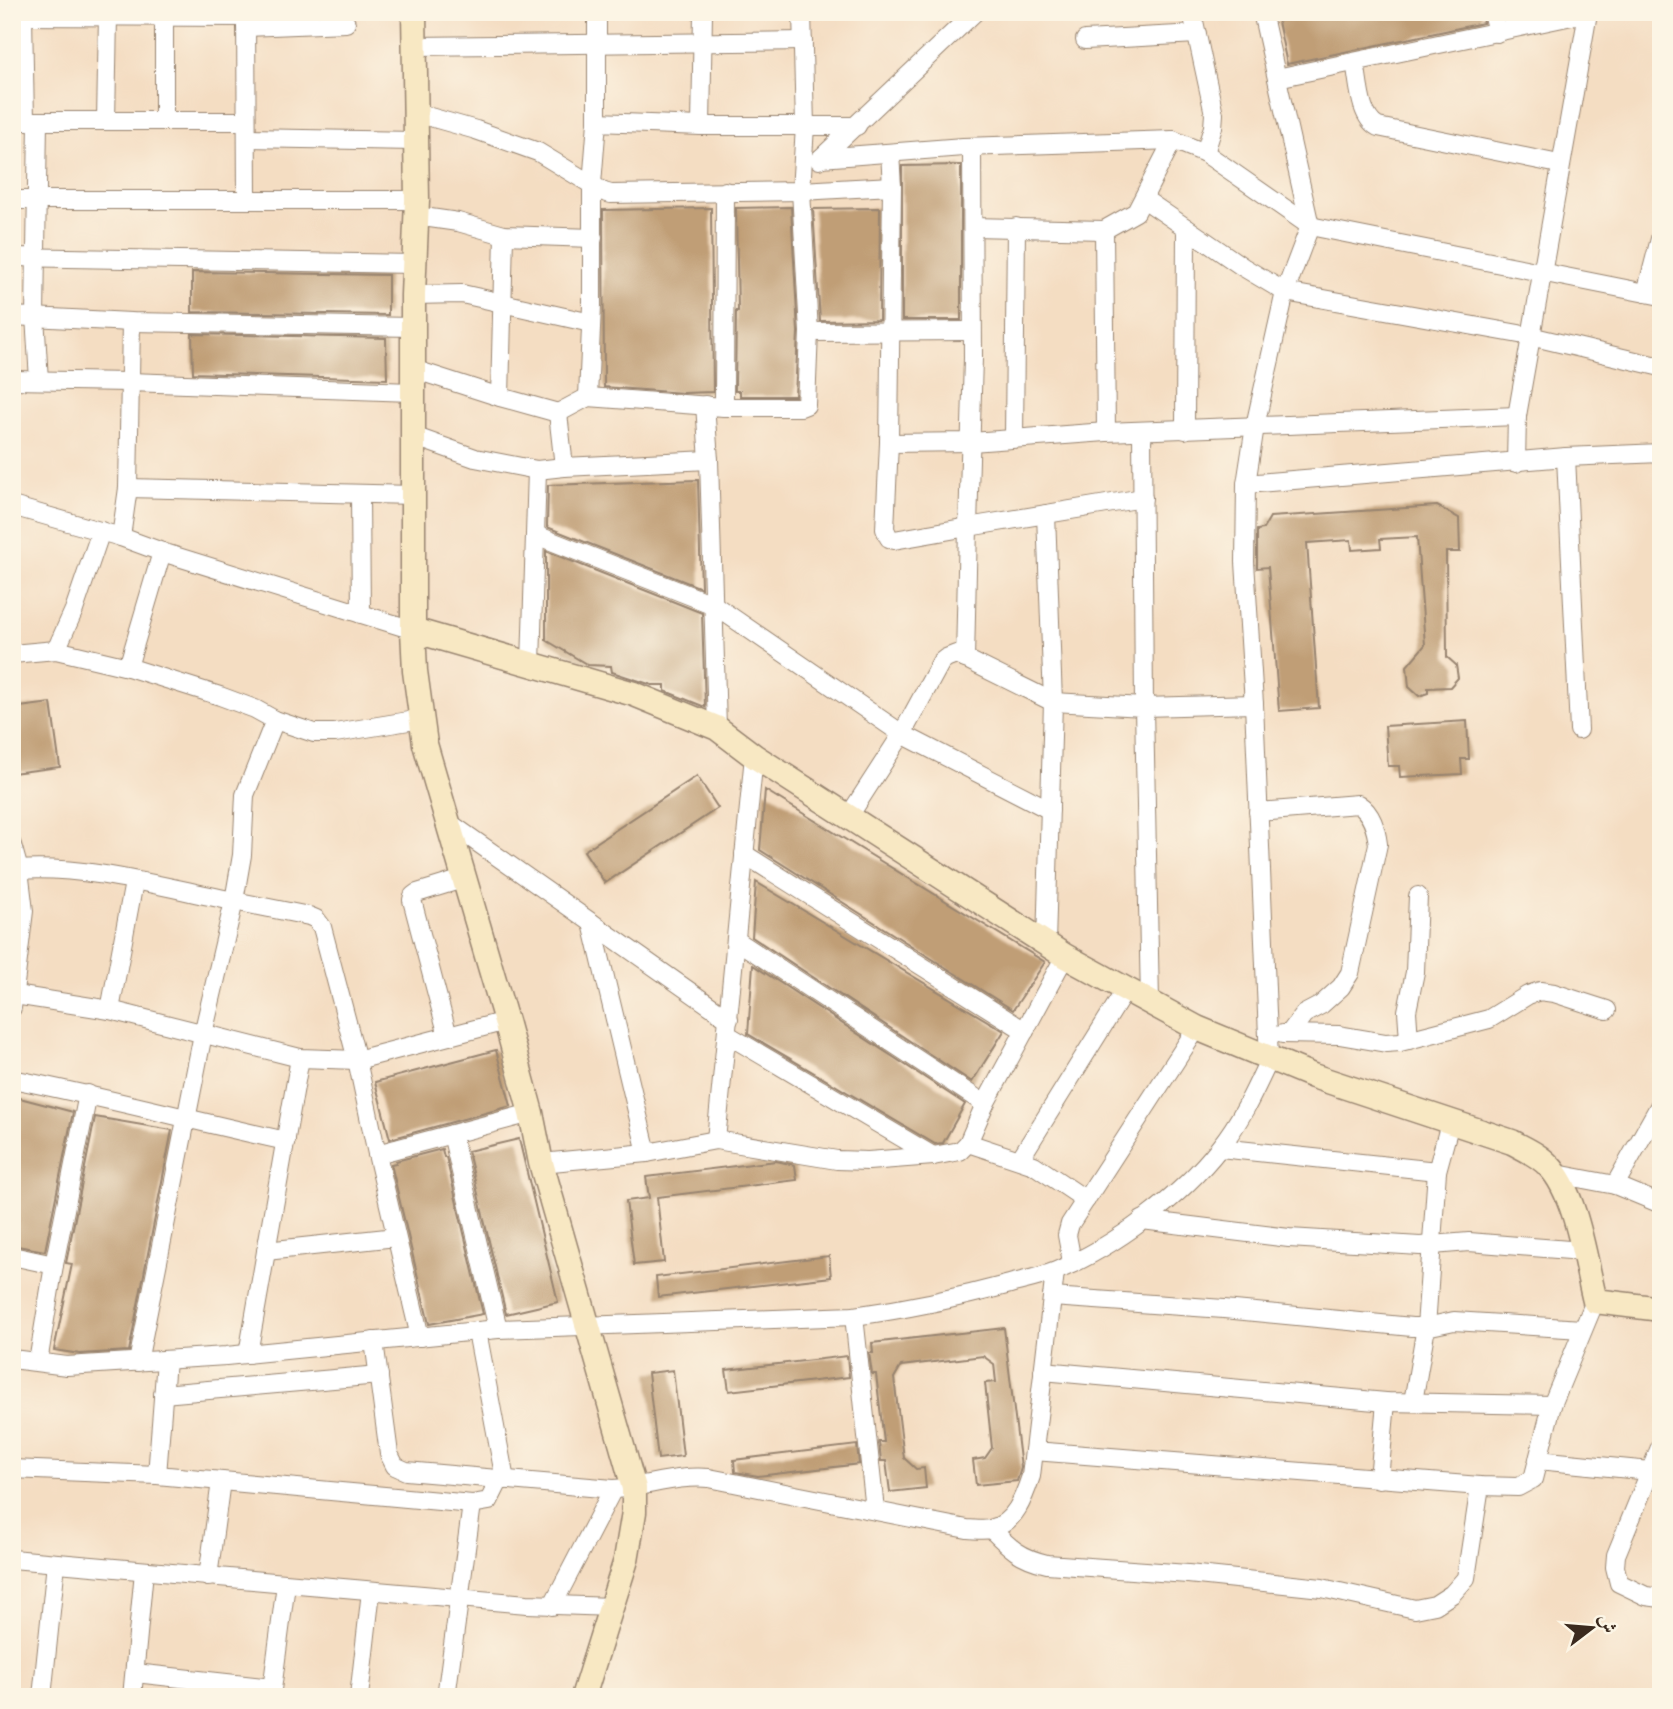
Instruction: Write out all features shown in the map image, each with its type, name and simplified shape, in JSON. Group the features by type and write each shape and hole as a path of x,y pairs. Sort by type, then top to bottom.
{"main road":[{"path":"414,12 416,208 412,380 413,630 421,719 425,744 451,824 506,1020 531,1113 541,1163 586,1326 616,1420 623,1489 634,1512 626,1560 583,1697"},
{"path":"413,630 634,694 717,728 754,756 1056,950 1197,1028 1269,1060 1512,1142 1538,1156 1557,1174 1571,1204 1595,1301 1661,1308"}],"street":[{"path":"587,397 592,323 592,184 597,122 597,12"},
{"path":"701,126 703,12"},
{"path":"12,380 412,380 500,397 558,413 587,397 724,407 806,405 809,332 801,191 805,126 802,12"},
{"path":"802,173 857,126 975,12"},
{"path":"1192,12 1214,114 1205,153"},
{"path":"12,1359 67,1366 138,1362 498,1329 853,1316 915,1307 1055,1272 1142,1220 1185,1184 1220,1148 1249,1104 1269,1060 1254,704 1245,562 1246,484 1255,426 1285,292 1310,226 1262,12"},
{"path":"1492,12 1497,33"},
{"path":"1277,78 1590,13 1559,164 1530,336 1517,416 1516,463"},
{"path":"39,380 35,316 36,200 25,121 18,16 164,16 346,23"},
{"path":"106,121 108,16"},
{"path":"164,16 164,121"},
{"path":"246,18 247,200"},
{"path":"1086,40 1197,34"},
{"path":"415,46 803,41"},
{"path":"1355,62 1366,114 1372,124 1559,164"},
{"path":"416,113 538,152 604,192 620,195 892,186"},
{"path":"25,121 164,121 246,130 415,141"},
{"path":"597,122 701,126 857,126"},
{"path":"821,158 972,148 1173,140 1205,153 1310,226 1654,295 1661,234"},
{"path":"973,227 1104,230 1136,212 1173,140"},
{"path":"965,659 971,442 972,148"},
{"path":"890,153 892,186 889,443 885,529 889,538 900,540 1143,498"},
{"path":"724,407 725,191"},
{"path":"1144,199 1243,267 1285,292 1530,336 1661,367"},
{"path":"12,200 247,200 416,208 504,235 593,237"},
{"path":"1014,438 1016,227"},
{"path":"1185,430 1186,228"},
{"path":"1104,230 1106,432"},
{"path":"500,397 504,235"},
{"path":"12,257 414,264"},
{"path":"413,295 462,294 592,323"},
{"path":"12,316 131,322 413,327"},
{"path":"121,537 128,488 131,322"},
{"path":"809,332 972,331"},
{"path":"705,405 717,728"},
{"path":"558,413 564,467"},
{"path":"889,443 971,442 1106,432 1517,416"},
{"path":"1142,432 1150,1002"},
{"path":"413,436 475,458 537,470 709,460"},
{"path":"1246,484 1566,457 1661,453"},
{"path":"1566,457 1579,730"},
{"path":"531,664 537,470"},
{"path":"128,488 414,495"},
{"path":"360,494 361,614"},
{"path":"12,506 121,537 413,630"},
{"path":"541,1163 647,1153 716,1140 837,1160 868,1161 933,1156 960,1151 968,1143 985,1104 1025,1031 1056,950 1050,810 1053,702 1046,514"},
{"path":"56,650 74,610 101,531"},
{"path":"536,535 714,605 902,734 1050,810"},
{"path":"128,667 162,552"},
{"path":"12,654 56,650 128,667 220,696 275,720 314,733 335,733 421,719"},
{"path":"849,816 902,734 942,662 951,655 965,659 1053,702 1144,706 1254,704"},
{"path":"138,1362 203,1034 243,855 245,795 275,720"},
{"path":"716,1140 754,756"},
{"path":"1258,812 1358,804 1366,809 1377,833 1378,844 1350,973 1341,987 1321,1005 1304,1014 1289,1034"},
{"path":"451,824 592,923 728,1027 933,1156"},
{"path":"12,845 19,870 14,1001 110,1010 300,1058 357,1060 506,1020"},
{"path":"744,853 1025,1031"},
{"path":"19,870 46,868 121,878 316,919 322,927 357,1060 420,1336"},
{"path":"448,1036 412,896 466,878"},
{"path":"110,1010 134,882"},
{"path":"1409,1040 1407,1010 1415,972 1418,896"},
{"path":"592,923 647,1153"},
{"path":"736,940 985,1104"},
{"path":"1020,1159 1126,989"},
{"path":"1268,1033 1339,1035 1386,1043 1409,1040 1489,1019 1539,991 1554,993 1607,1010"},
{"path":"1072,1262 1067,1236 1070,1224 1197,1028"},
{"path":"248,1354 300,1058"},
{"path":"12,1079 88,1094 286,1141"},
{"path":"38,1362 88,1094"},
{"path":"1615,1185 1661,1104"},
{"path":"377,1154 531,1113"},
{"path":"1413,1402 1426,1327 1437,1171 1450,1123"},
{"path":"452,1134 498,1329"},
{"path":"968,1143 1034,1165 1086,1200"},
{"path":"1220,1148 1437,1171"},
{"path":"1557,1174 1615,1185 1661,1204"},
{"path":"1142,1220 1289,1238 1433,1246 1469,1242 1582,1251"},
{"path":"266,1251 396,1237"},
{"path":"12,1256 54,1265"},
{"path":"374,1340 389,1454 395,1466 406,1471 623,1489 688,1476 709,1478 967,1529 991,1529 1008,1519 1022,1503 1031,1476 1055,1272"},
{"path":"1052,1297 1426,1327 1454,1321 1582,1329"},
{"path":"1034,1451 1379,1479 1518,1487 1533,1479 1552,1405 1595,1301"},
{"path":"853,1316 874,1510"},
{"path":"12,1469 157,1475 472,1504 489,1501 503,1479 477,1331"},
{"path":"157,1475 166,1360"},
{"path":"1043,1371 1386,1402 1552,1405"},
{"path":"163,1394 379,1375"},
{"path":"1379,1479 1386,1402"},
{"path":"1661,1445 1616,1555 1615,1567 1619,1583 1646,1596 1661,1598"},
{"path":"1538,1460 1650,1471"},
{"path":"208,1577 221,1481"},
{"path":"991,1529 1011,1549 1028,1560 1047,1564 1188,1574 1322,1588 1415,1608 1435,1605 1452,1594 1466,1577 1480,1486"},
{"path":"552,1606 623,1489"},
{"path":"446,1697 472,1504"},
{"path":"12,1559 552,1606 612,1607"},
{"path":"42,1697 56,1563"},
{"path":"132,1697 144,1571"},
{"path":"135,1673 271,1692 286,1584"},
{"path":"359,1697 370,1591"}],"building":[{"path":"1276,12 1481,12 1483,23 1287,64"},
{"path":"961,165 961,320 902,320 902,166"},
{"path":"791,207 798,332 795,396 740,396 740,391 735,391 738,311 736,208"},
{"path":"711,208 713,392 683,393 604,387 603,210"},
{"path":"880,208 879,320 820,321 813,209"},
{"path":"192,272 388,275 388,315 192,312"},
{"path":"192,334 386,338 387,379 193,373"},
{"path":"698,480 701,588 547,527 548,485"},
{"path":"1437,506 1459,518 1460,552 1446,552 1447,657 1456,665 1458,678 1450,687 1428,688 1428,693 1419,696 1409,687 1407,666 1425,645 1417,537 1380,539 1381,548 1352,550 1351,540 1307,543 1319,708 1279,711 1268,567 1257,568 1257,530 1263,529 1270,517"},
{"path":"546,551 702,613 705,707 665,691 665,685 652,685 612,672 611,666 588,665 546,640"},
{"path":"51,703 60,767 12,773 12,708"},
{"path":"1467,721 1469,759 1461,759 1462,774 1400,777 1399,766 1388,766 1385,726"},
{"path":"697,776 718,808 605,883 584,851"},
{"path":"765,790 1045,962 1013,1010 760,850"},
{"path":"756,882 1004,1031 972,1082 752,937"},
{"path":"753,965 965,1104 943,1143 935,1144 748,1034"},
{"path":"496,1050 511,1106 390,1139 375,1082"},
{"path":"12,1096 73,1112 45,1251 12,1245"},
{"path":"95,1117 172,1130 129,1351 80,1354 54,1350 72,1264 66,1263"},
{"path":"519,1139 558,1302 506,1314 468,1151"},
{"path":"442,1149 483,1314 429,1324 391,1164"},
{"path":"776,1161 795,1165 797,1180 657,1197 664,1262 634,1265 626,1201 649,1198 646,1177"},
{"path":"829,1256 831,1277 658,1297 656,1277"},
{"path":"1004,1328 1021,1468 1017,1481 976,1485 973,1460 985,1458 992,1448 985,1383 996,1382 994,1364 983,1356 901,1366 894,1378 904,1458 916,1469 924,1468 926,1488 890,1492 886,1461 881,1461 879,1442 884,1442 876,1374 872,1374 869,1353 873,1353 872,1343"},
{"path":"847,1356 849,1377 729,1391 726,1370"},
{"path":"673,1370 683,1456 658,1459 648,1373"},
{"path":"857,1445 859,1464 758,1476 735,1472 734,1460"}]}
